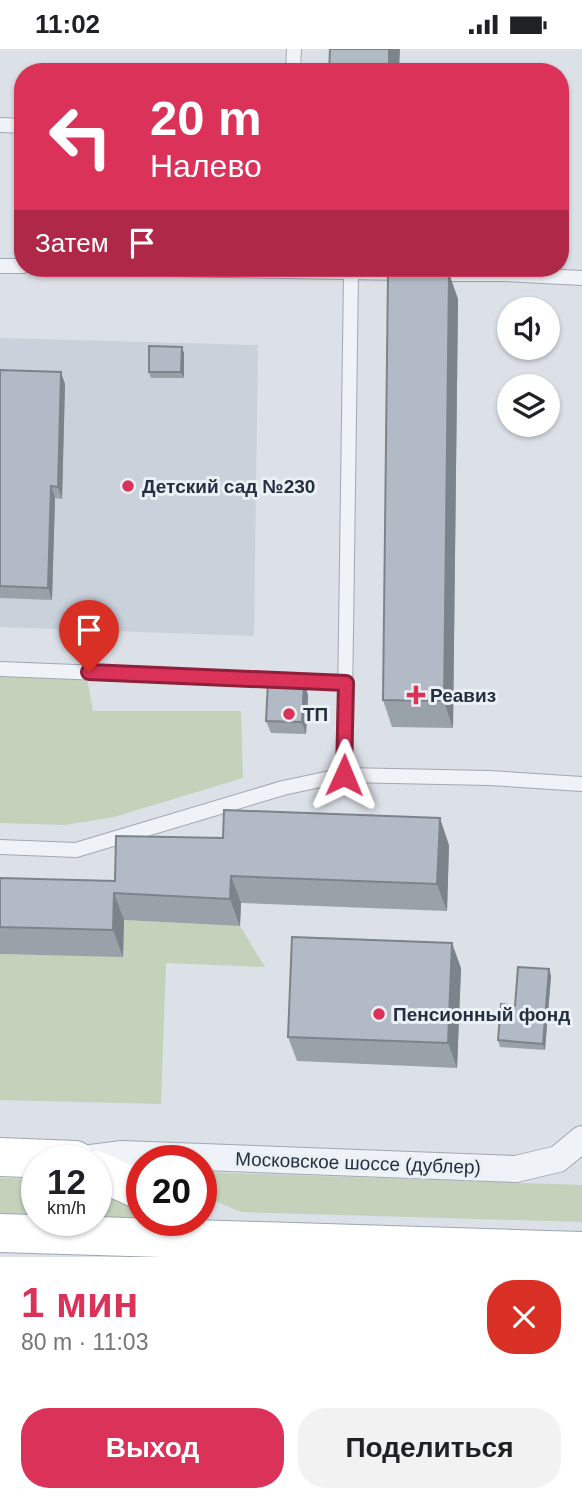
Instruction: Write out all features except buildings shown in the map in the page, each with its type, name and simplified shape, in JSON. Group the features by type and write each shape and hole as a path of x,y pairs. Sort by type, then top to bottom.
{"main road":[{"name":"Московское шоссе (дублер)","path":"0,1157 21,1158"},
{"path":"217,1226 249,1241"},
{"path":"0,1233 582,1251"}],"street":[{"name":"Московское шоссе (дублер)","path":"112,1155 516,1169 558,1159 582,1139"}],"lane":[{"path":"344,775 351,277"},
{"path":"563,277 582,278"},
{"path":"0,669 346,683"},
{"path":"0,847 76,850 283,788 344,775 489,778 582,784"}],"shaded area":[{"name":"Детский сад №230","path":"0,338 258,345 254,636 0,627"}],"green space":[{"path":"0,676 87,678 93,711 241,711 243,778 114,817 65,825 0,823"},
{"path":"124,920 240,926 265,967 166,963 161,1104 0,1100 0,954 123,956"},
{"path":"217,1173 582,1185 582,1222 241,1212 217,1202"},
{"path":"0,1178 21,1179 21,1217 0,1216"},
{"path":"112,1197 126,1203 126,1220 112,1220"}],"place":[{"name":"Детский сад №230","path":"128,486"},
{"name":"Реавиз","path":"416,695"},
{"name":"ТП","path":"289,714"},
{"name":"Пенсионный фонд","path":"379,1014"}],"route":[{"path":"89,672 346,683 344,775"}]}
